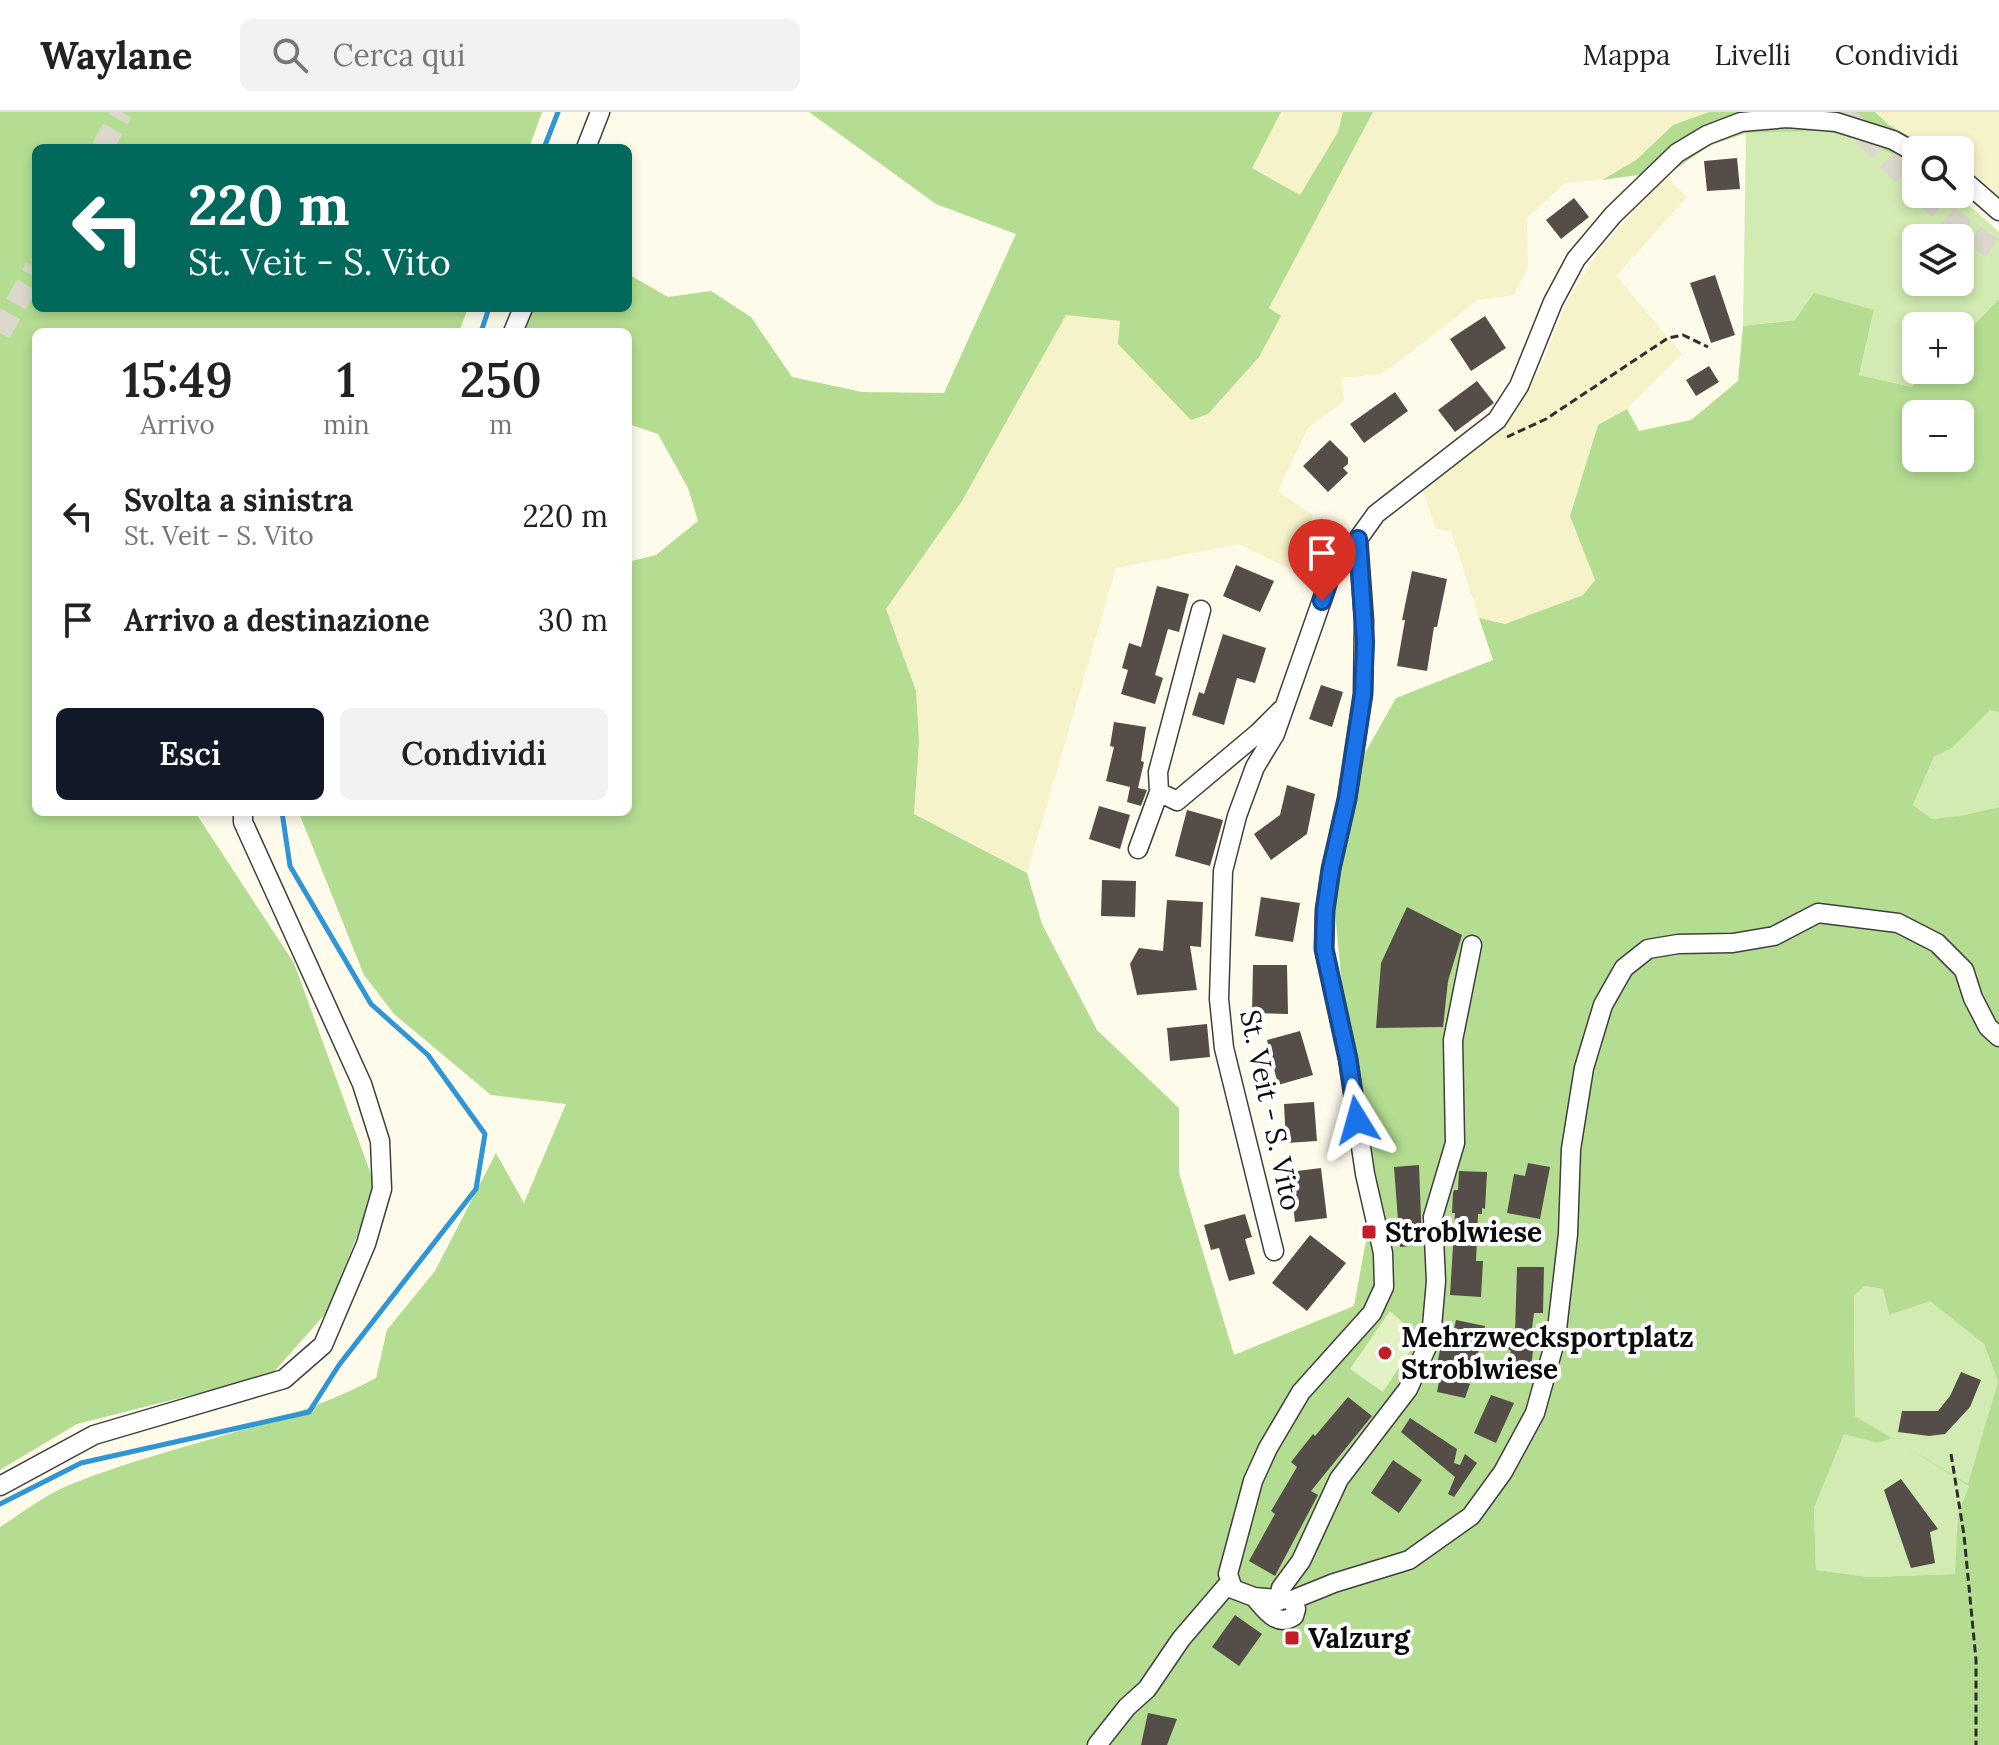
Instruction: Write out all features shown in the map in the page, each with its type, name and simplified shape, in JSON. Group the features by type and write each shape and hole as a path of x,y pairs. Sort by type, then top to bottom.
{"street":[{"path":"588,144 600,112"},
{"name":"St. Veit - S. Vito","path":"1274,1251 1224,1048 1219,999 1223,871 1237,816 1255,767 1275,734 1330,577 1376,514 1497,420 1519,386 1553,302 1576,259 1613,215 1677,153 1743,117 1836,122 1902,145"},
{"path":"1974,189 1999,211"},
{"path":"1358,539 1365,635 1363,694 1347,799 1331,869 1325,910 1324,949 1348,1059 1365,1174 1383,1253 1384,1287 1372,1313 1301,1392 1268,1448 1253,1481 1228,1574 1229,1583 1240,1593 1285,1600 1409,1560 1471,1516 1503,1472 1535,1413 1556,1338 1568,1234 1571,1149 1584,1068 1603,1005 1624,968 1648,949 1678,944 1733,943 1774,936 1818,913 1898,923 1937,943 1964,970 1973,998 1988,1027 1999,1037"},
{"path":"1138,849 1159,792 1158,772 1201,610"},
{"name":"St. Veit - S. Vito","path":"1159,792 1177,801 1258,733 1286,705"},
{"path":"0,1486 94,1435 284,1379 323,1345 366,1244 382,1189 380,1141 362,1084 243,822 243,816"},
{"path":"1285,1600 1281,1588 1301,1561 1339,1479 1408,1389 1431,1338 1436,1281 1433,1217 1455,1143 1453,1040 1472,945"},
{"path":"1097,1745 1127,1707 1147,1689 1181,1639 1229,1583"}],"path":[{"path":"1476,436 1488,442 1510,436 1546,419 1668,338 1683,335 1708,347"},
{"path":"1951,1454 1964,1535 1976,1660 1976,1745"}],"shaded area":[{"path":"1281,112 1343,112 1338,132 1300,196 1251,168"},
{"path":"1373,112 1709,112 1673,125 1636,160 1602,180 1565,183 1527,218 1528,267 1514,295 1478,300 1382,374 1341,378 1344,401 1308,428 1278,491 1313,515 1298,573 1239,544 1116,568 1027,873 914,814 919,742 886,609 962,501 1066,315 1121,321 1280,316 1269,308"},
{"path":"1875,112 1999,112 1999,200 1974,178 1974,136 1908,136"},
{"path":"1664,175 1687,197 1616,276 1682,354 1627,409 1598,425 1570,516 1595,580 1583,595 1505,624 1479,618 1451,531 1436,529 1422,489 1506,425 1540,369 1567,301 1596,255"}],"green space":[{"path":"0,112 542,112 530,144 32,144 32,312 466,312 460,328 32,328 32,816 198,816 294,963 376,1188 327,1312 271,1375 77,1424 0,1470"},
{"path":"809,112 1281,112 1252,168 1300,195 1338,132 1343,112 1373,112 1269,308 1281,316 1259,357 1208,414 1191,420 1118,344 1120,321 1066,315 962,501 886,609 916,691 919,742 914,814 1027,873 1042,924 1097,1030 1179,1108 1179,1173 1234,1355 1354,1306 1372,1208 1350,1072 1331,869 1361,760 1396,698 1493,660 1479,618 1505,624 1583,595 1595,580 1570,516 1598,425 1627,409 1639,431 1691,420 1738,381 1743,326 1795,320 1814,293 1874,310 1859,375 1912,387 1915,384 1974,384 1974,325 1999,299 1999,712 1990,710 1952,748 1934,757 1913,805 1932,819 1999,807 1999,1745 0,1745 0,1527 69,1485 302,1410 376,1378 387,1330 435,1271 496,1153 524,1203 566,1104 491,1095 394,1014 364,975 300,816 632,816 632,561 656,555 698,521 688,488 658,434 632,425 632,328 524,328 532,312 632,312 632,276 668,297 711,291 751,317 792,377 862,392 944,393 1016,234 936,204","holes":["1865,1286 1883,1289 1889,1315 1930,1301 1984,1344 1998,1382 1968,1484 1904,1446 1969,1486 1958,1513 1955,1574 1869,1577 1816,1570 1814,1508 1844,1434 1878,1443 1892,1438 1855,1416 1854,1296"]},
{"path":"1709,112 1875,112 1908,136 1902,136 1902,159 1859,140 1825,131 1746,133 1709,146 1674,170 1602,180 1636,160 1673,125"},
{"path":"1825,131 1872,145 1902,159 1902,208 1972,208 1999,232 1999,299 1974,325 1974,312 1902,312 1902,384 1916,384 1913,387 1859,375 1874,310 1743,326 1746,133"},
{"path":"1990,709 1999,712 1999,807 1932,819 1913,805 1934,757 1952,748"},
{"path":"1865,1286 1883,1289 1889,1315 1930,1300 1984,1344 1998,1382 1969,1486 1958,1513 1956,1574 1869,1577 1816,1570 1814,1508 1844,1433 1878,1443 1891,1438 1855,1416 1854,1296"},
{"name":"Mehrzwecksportplatz Stroblwiese","path":"1390,1311 1419,1337 1383,1392 1350,1369"}],"building":[{"path":"1737,158 1740,189 1707,191 1704,161"},
{"path":"1574,198 1589,217 1561,239 1546,220"},
{"path":"1715,275 1735,335 1711,343 1690,283"},
{"path":"1485,316 1506,348 1471,371 1450,339"},
{"path":"1709,366 1719,382 1696,396 1686,380"},
{"path":"1477,381 1494,403 1455,432 1438,410"},
{"path":"1395,392 1408,411 1364,443 1350,424"},
{"path":"1330,440 1348,458 1348,464 1343,468 1348,473 1328,492 1303,466"},
{"path":"1236,565 1274,581 1260,612 1223,596"},
{"path":"1412,571 1447,579 1437,627 1434,627 1427,671 1397,666"},
{"path":"1157,586 1189,594 1179,632 1168,629 1155,675 1163,678 1155,704 1121,694 1128,670 1122,668 1129,643 1141,647"},
{"path":"1223,634 1266,648 1255,683 1237,678 1224,725 1192,715 1199,692 1204,694"},
{"path":"1321,685 1343,692 1332,727 1309,719"},
{"path":"1114,722 1146,727 1141,761 1144,762 1138,788 1147,790 1141,806 1127,802 1130,787 1106,781 1114,747 1110,746"},
{"path":"1287,785 1315,794 1307,834 1271,860 1254,834 1280,815"},
{"path":"1099,806 1130,815 1120,849 1089,839"},
{"path":"1187,810 1223,820 1210,866 1175,856"},
{"path":"1102,880 1136,881 1135,917 1101,916"},
{"path":"1261,897 1300,903 1293,942 1255,936"},
{"path":"1167,900 1203,902 1201,947 1190,946 1197,990 1137,995 1130,964 1139,948 1163,951"},
{"path":"1407,907 1462,935 1448,981 1443,1027 1376,1028 1381,963"},
{"path":"1253,965 1287,965 1288,1014 1252,1013"},
{"path":"1207,1024 1210,1057 1170,1061 1167,1028"},
{"path":"1300,1031 1313,1075 1278,1085 1267,1040"},
{"path":"1314,1102 1317,1141 1286,1143 1284,1104"},
{"path":"1528,1163 1550,1167 1540,1219 1507,1213 1514,1174 1525,1176"},
{"path":"1419,1165 1422,1245 1400,1247 1394,1167"},
{"path":"1321,1168 1327,1218 1295,1222 1289,1172"},
{"path":"1459,1171 1487,1172 1485,1209 1482,1208 1482,1214 1478,1214 1476,1261 1483,1261 1481,1297 1450,1295 1455,1213 1452,1213 1453,1193 1458,1190"},
{"path":"1245,1214 1252,1237 1245,1239 1255,1274 1229,1281 1219,1248 1211,1250 1204,1225"},
{"path":"1310,1235 1346,1263 1307,1311 1272,1283"},
{"path":"1517,1267 1544,1267 1543,1313 1534,1313 1531,1367 1526,1367 1525,1379 1502,1377 1511,1351 1506,1348 1507,1333 1515,1334"},
{"path":"1456,1320 1485,1326 1473,1373 1436,1369 1442,1341 1451,1343"},
{"path":"1441,1371 1470,1384 1465,1398 1437,1392"},
{"path":"1961,1372 1981,1380 1970,1407 1945,1434 1929,1436 1898,1432 1902,1411 1938,1411 1950,1396"},
{"path":"1491,1395 1514,1403 1496,1443 1474,1433"},
{"path":"1348,1397 1372,1416 1311,1491 1318,1495 1275,1576 1249,1561 1275,1514 1271,1511 1297,1467 1291,1462"},
{"path":"1410,1418 1457,1449 1454,1463 1460,1465 1465,1454 1477,1463 1454,1497 1448,1494 1455,1477 1401,1432"},
{"path":"1393,1460 1422,1480 1399,1513 1371,1493"},
{"path":"1901,1479 1938,1529 1930,1532 1935,1563 1911,1568 1884,1490"},
{"path":"1235,1615 1262,1634 1239,1666 1212,1647"},
{"path":"1148,1713 1177,1719 1167,1745 1141,1745"}],"waterway":[{"path":"546,144 558,112"},
{"path":"482,328 488,312"},
{"path":"0,1504 81,1463 309,1412 339,1365 476,1189 485,1134 428,1055 371,1004 290,866 283,816"}],"tunnel":[{"path":"104,144 122,112"},
{"path":"1841,112 1902,174"},
{"path":"1939,208 1999,253"},
{"path":"0,333 32,275"}],"place":[{"name":"Stroblwiese","path":"1369,1232"},
{"name":"Mehrzwecksportplatz Stroblwiese","path":"1385,1353"},
{"name":"Valzurg","path":"1292,1638"}],"route":[{"path":"1322,601 1330,577 1358,539 1365,642 1363,694 1347,799 1331,869 1325,910 1324,949 1348,1059 1357,1120"}]}
